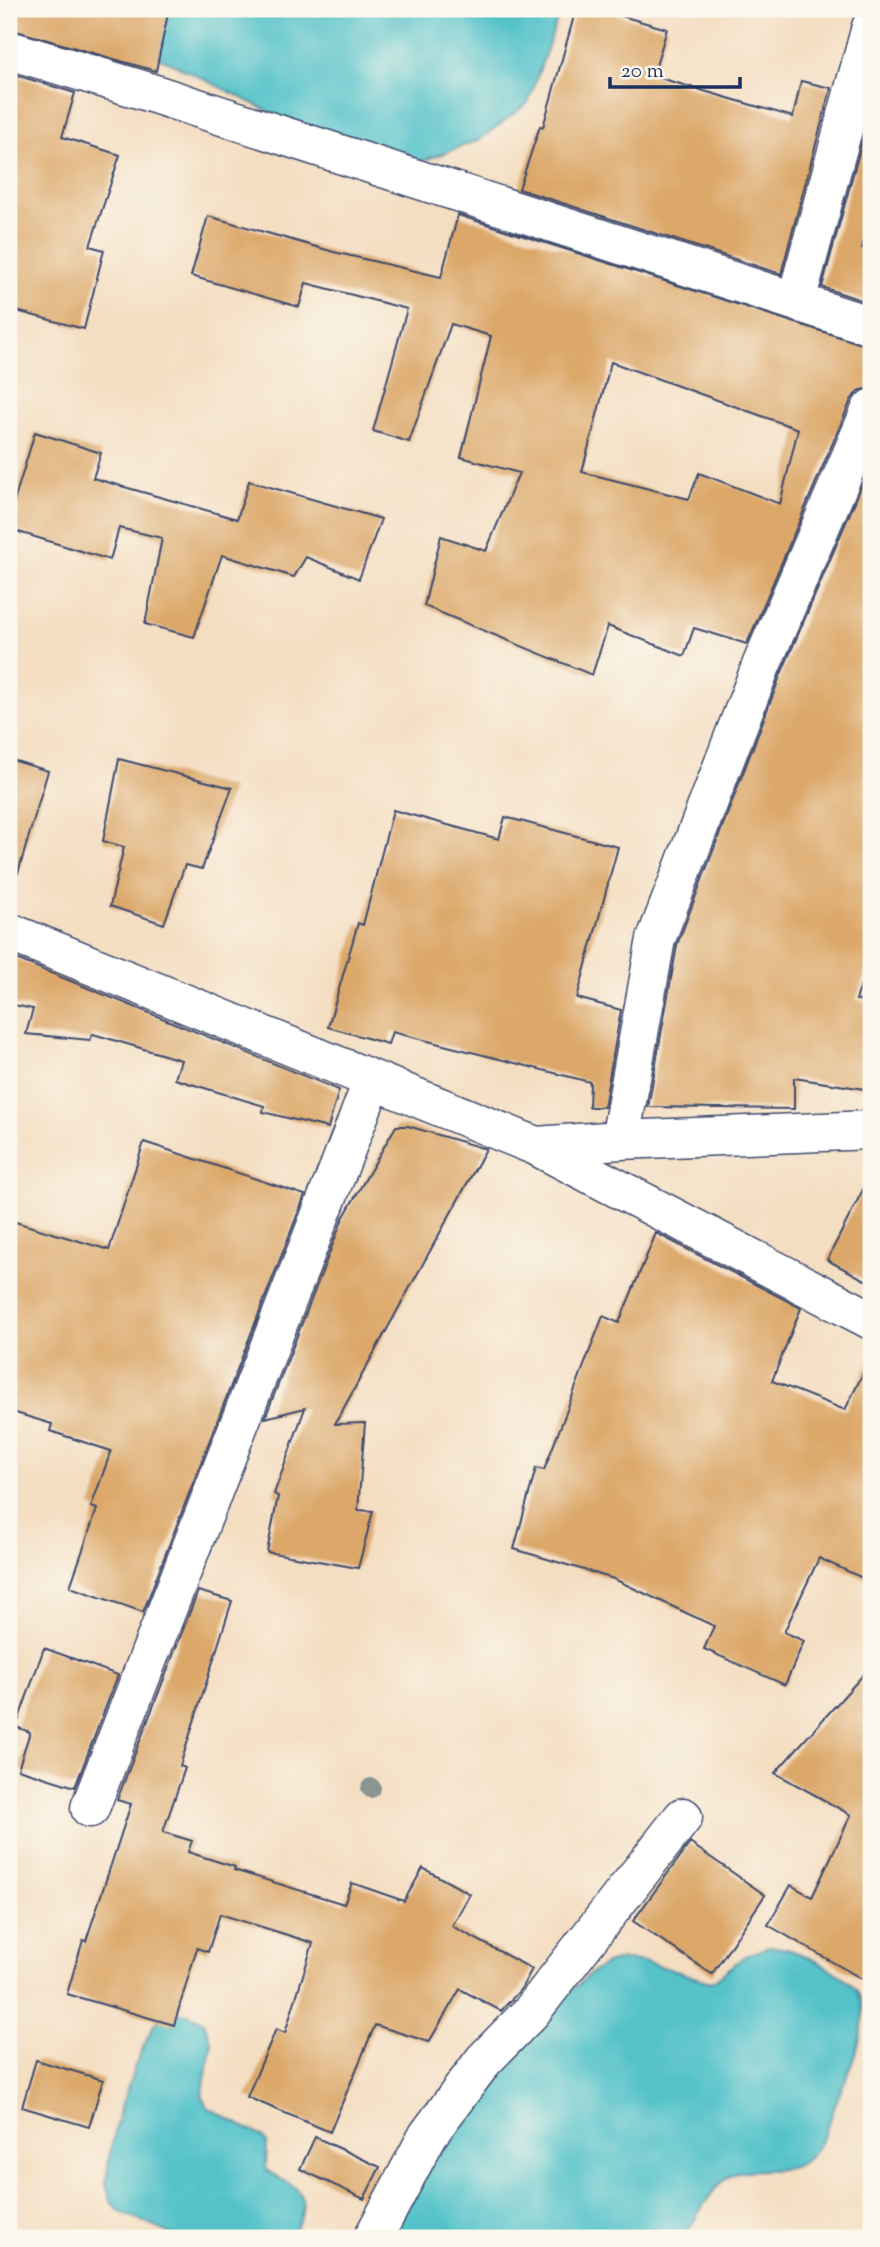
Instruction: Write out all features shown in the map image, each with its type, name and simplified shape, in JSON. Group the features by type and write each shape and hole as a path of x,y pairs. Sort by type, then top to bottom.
{"street":[{"path":"796,301 871,27"},
{"path":"9,50 139,89 871,326"},
{"path":"620,1140 656,939 761,666 871,409"},
{"path":"9,932 536,1146 871,1320"},
{"path":"90,1808 373,1080"},
{"path":"536,1146 871,1130"},
{"path":"373,2238 428,2135 484,2060 531,2012 683,1816"}],"water":[{"path":"138,9 561,9 528,103 479,140 412,165 303,128 132,44"},
{"path":"770,1946 799,1953 838,1974 855,1989 862,2005 863,2018 854,2058 823,2136 809,2157 791,2167 751,2170 732,2175 711,2195 684,2238 385,2238 439,2141 564,1997 592,1973 602,1966 629,1960 657,1965 712,1982 745,1956"},
{"path":"167,2013 188,2014 204,2022 212,2043 202,2096 207,2107 261,2136 267,2143 266,2169 292,2185 299,2194 302,2208 299,2221 286,2238 180,2238 120,2212 111,2201 106,2184 119,2113 136,2063 153,2026"}],"building":[{"path":"9,9 169,9 156,71 9,29"},
{"path":"576,9 597,9 667,29 653,76 793,117 801,81 831,88 781,274 519,189 540,126 543,127"},
{"path":"9,73 75,93 62,137 120,155 90,246 104,250 84,329 9,309"},
{"path":"871,109 871,217 862,248 871,251 871,275 864,301 822,287"},
{"path":"458,215 871,347 871,388 858,391 851,400 747,644 694,628 684,656 608,626 592,675 424,606 441,536 486,551 519,473 461,457 491,336 451,324 409,442 373,431 407,309 306,283 299,307 191,276 208,216 334,252 441,277","holes":["611,362 798,429 780,504 699,473 689,499 582,472"]},
{"path":"35,432 101,453 93,478 237,519 249,481 381,519 359,579 306,557 294,577 222,555 194,637 145,624 162,538 119,528 110,560 9,529 9,518"},
{"path":"871,464 871,957 856,1000 871,1002 871,1090 794,1078 794,1109 648,1107 677,945 781,674"},
{"path":"9,759 48,771 18,873 9,872"},
{"path":"119,759 232,788 202,869 185,865 164,924 110,906 124,847 103,841"},
{"path":"393,810 499,839 505,817 618,847 577,998 621,1010 604,1107 589,1107 590,1082 392,1032 388,1044 328,1027 358,923 363,925"},
{"path":"9,956 339,1090 328,1128 263,1112 264,1106 175,1079 181,1060 93,1034 90,1040 26,1034 33,1009 9,1004"},
{"path":"396,1126 408,1126 486,1149 335,1424 365,1423 358,1510 373,1511 358,1568 267,1552 278,1496 274,1494 305,1408 265,1418 343,1218"},
{"path":"144,1142 305,1195 143,1612 70,1587 97,1509 91,1507 111,1451 50,1431 52,1424 9,1411 9,1220 109,1250"},
{"path":"871,1174 871,1283 827,1260"},
{"path":"656,1233 801,1308 772,1381 845,1410 871,1357 871,1582 819,1558 784,1632 804,1641 785,1685 704,1649 714,1626 614,1579 514,1549 536,1468 544,1470 603,1316 619,1323"},
{"path":"198,1591 232,1601 180,1766 185,1768 163,1832 192,1841 188,1852 235,1867 234,1870 344,1904 352,1883 404,1901 423,1868 470,1894 452,1926 532,1969 521,1989 501,2011 460,1989 429,2042 375,2025 330,2132 247,2097 276,2029 285,2033 313,1943 220,1914 208,1952 197,1948 174,2025 67,1994 131,1804 117,1800"},
{"path":"44,1648 118,1675 75,1787 18,1769 30,1732 16,1727"},
{"path":"871,1666 871,1984 768,1925 791,1885 812,1897 851,1815 775,1773"},
{"path":"690,1843 765,1895 712,1974 633,1921"},
{"path":"36,2060 103,2080 89,2127 22,2107"},
{"path":"315,2137 380,2167 364,2199 300,2169"}]}
